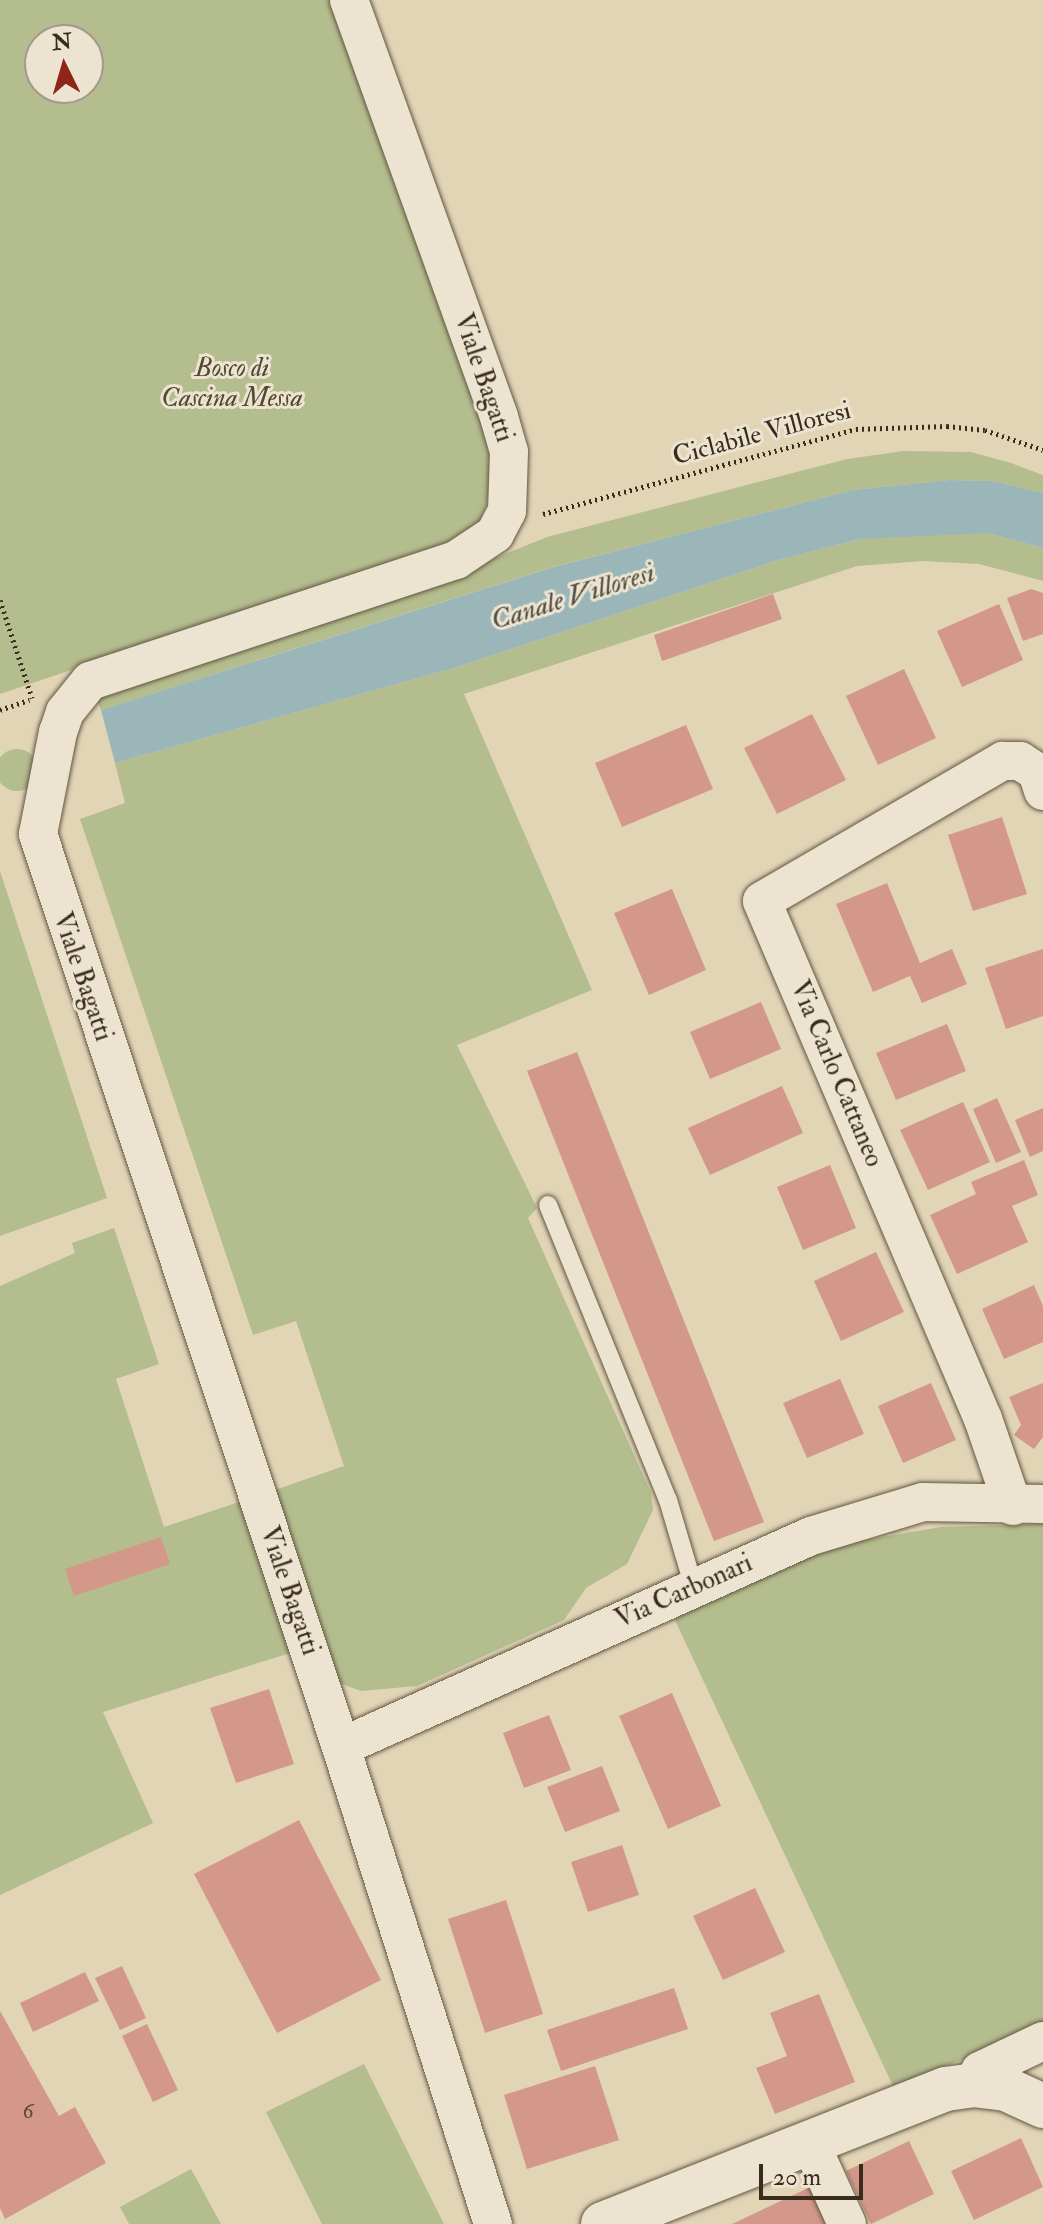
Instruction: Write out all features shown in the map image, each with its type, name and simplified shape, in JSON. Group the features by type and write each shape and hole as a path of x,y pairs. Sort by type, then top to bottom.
{"street":[{"name":"Viale Bagatti","path":"349,0 503,429 511,484 507,511 495,534 480,548 442,565 90,681 71,703 58,732 38,834 341,1747 493,2224"},
{"name":"Via Carlo Cattaneo","path":"1028,1505 983,1419 762,901 1003,761 1020,761 1037,772 1043,791"},
{"name":"Via Carbonari","path":"341,1747 811,1536 897,1508 950,1501 1028,1505"},
{"path":"973,2085 980,2071 1043,2041"},
{"path":"603,2224 912,2099 973,2085 1006,2089 1043,2106"},
{"path":"809,2140 847,2224"}],"lane":[{"path":"548,1205 668,1500 694,1588"}],"path":[{"name":"Ciclabile Villoresi","path":"495,534 543,514 856,429 947,426 985,430 1043,450"},
{"path":"0,600 32,700 0,710"}],"green space":[{"name":"Bosco di Cascina Messa","path":"0,0 338,0 489,421 497,477 475,534 0,694"},
{"path":"904,451 971,452 1011,463 1043,475 1043,493 992,481 949,480 853,490 556,566 101,710 96,697 456,574 547,537 847,459"},
{"path":"945,531 987,533 1043,548 1043,581 979,564 924,561 857,566 464,694 592,990 457,1045 537,1208 528,1218 651,1493 653,1510 627,1564 586,1588 564,1620 417,1686 361,1691 336,1682 272,1491 344,1466 296,1321 253,1335 80,819 125,803 115,763 457,667 778,560 860,539"},
{"path":"17,749 32,755 38,770 32,785 17,791 2,785 -4,770 2,755"},
{"path":"0,871 107,1198 0,1236"},
{"path":"114,1228 159,1364 116,1379 164,1527 239,1502 290,1653 103,1712 153,1823 0,1895 0,1286 75,1253 72,1243"},
{"path":"1043,1524 1043,2029 893,2086 674,1618 794,1561 847,1543 941,1527"},
{"path":"364,2064 444,2224 322,2224 266,2112"},
{"path":"191,2169 221,2224 129,2224 120,2207"}],"water":[{"name":"Canale Villoresi","path":"949,480 992,481 1043,493 1043,548 987,533 860,539 778,560 457,667 115,763 101,710 557,566 853,490"}],"building":[{"path":"1031,589 1043,593 1043,634 1023,641 1007,598"},
{"path":"773,594 782,619 662,661 654,635"},
{"path":"999,604 1023,660 962,687 937,631"},
{"path":"904,669 936,738 878,765 846,696"},
{"path":"812,714 846,780 777,814 744,748"},
{"path":"686,725 713,789 622,827 595,763"},
{"path":"1002,817 1027,894 973,911 948,835"},
{"path":"887,883 920,963 952,949 967,984 922,1003 910,976 873,992 836,904"},
{"path":"672,889 706,970 649,995 614,913"},
{"path":"1043,949 1043,1016 1006,1029 985,968"},
{"path":"761,1002 781,1049 710,1079 690,1032"},
{"path":"947,1024 966,1071 896,1100 876,1053"},
{"path":"577,1052 764,1522 714,1541 527,1071"},
{"path":"782,1086 803,1133 710,1175 688,1128"},
{"path":"997,1098 1021,1152 996,1163 973,1109"},
{"path":"963,1102 990,1162 928,1190 900,1130"},
{"path":"1043,1108 1043,1151 1030,1157 1015,1120"},
{"path":"1024,1160 1038,1195 1012,1206 1028,1242 957,1274 930,1215 976,1194 971,1182"},
{"path":"830,1165 856,1228 803,1250 777,1187"},
{"path":"876,1252 904,1312 841,1341 814,1281"},
{"path":"1034,1285 1043,1306 1043,1342 1004,1359 982,1309"},
{"path":"840,1379 864,1434 807,1458 783,1403"},
{"path":"931,1383 956,1440 903,1463 878,1406"},
{"path":"1043,1383 1043,1437 1034,1449 1014,1435 1021,1425 1009,1397"},
{"path":"161,1537 170,1564 74,1596 65,1569"},
{"path":"269,1689 294,1764 236,1783 210,1708"},
{"path":"672,1693 721,1806 668,1829 619,1716"},
{"path":"549,1715 571,1770 524,1788 503,1733"},
{"path":"602,1766 620,1811 565,1832 547,1787"},
{"path":"299,1820 381,1980 277,2033 194,1874"},
{"path":"622,1845 639,1895 588,1912 571,1862"},
{"path":"755,1888 785,1952 723,1980 693,1916"},
{"path":"506,1900 543,2014 485,2033 448,1919"},
{"path":"122,1966 146,2018 120,2030 95,1978"},
{"path":"85,1972 99,2001 33,2032 20,2003"},
{"path":"674,1988 688,2029 561,2071 547,2030"},
{"path":"819,1994 855,2082 775,2114 756,2068 787,2056 770,2013"},
{"path":"0,2011 59,2116 75,2107 106,2163 5,2219 0,2208"},
{"path":"147,2024 178,2090 153,2102 122,2036"},
{"path":"595,2066 619,2140 527,2169 504,2095"},
{"path":"1021,2138 1043,2187 974,2220 951,2171"},
{"path":"909,2141 934,2194 871,2224 846,2171"},
{"path":"819,2183 839,2224 732,2224"}]}
